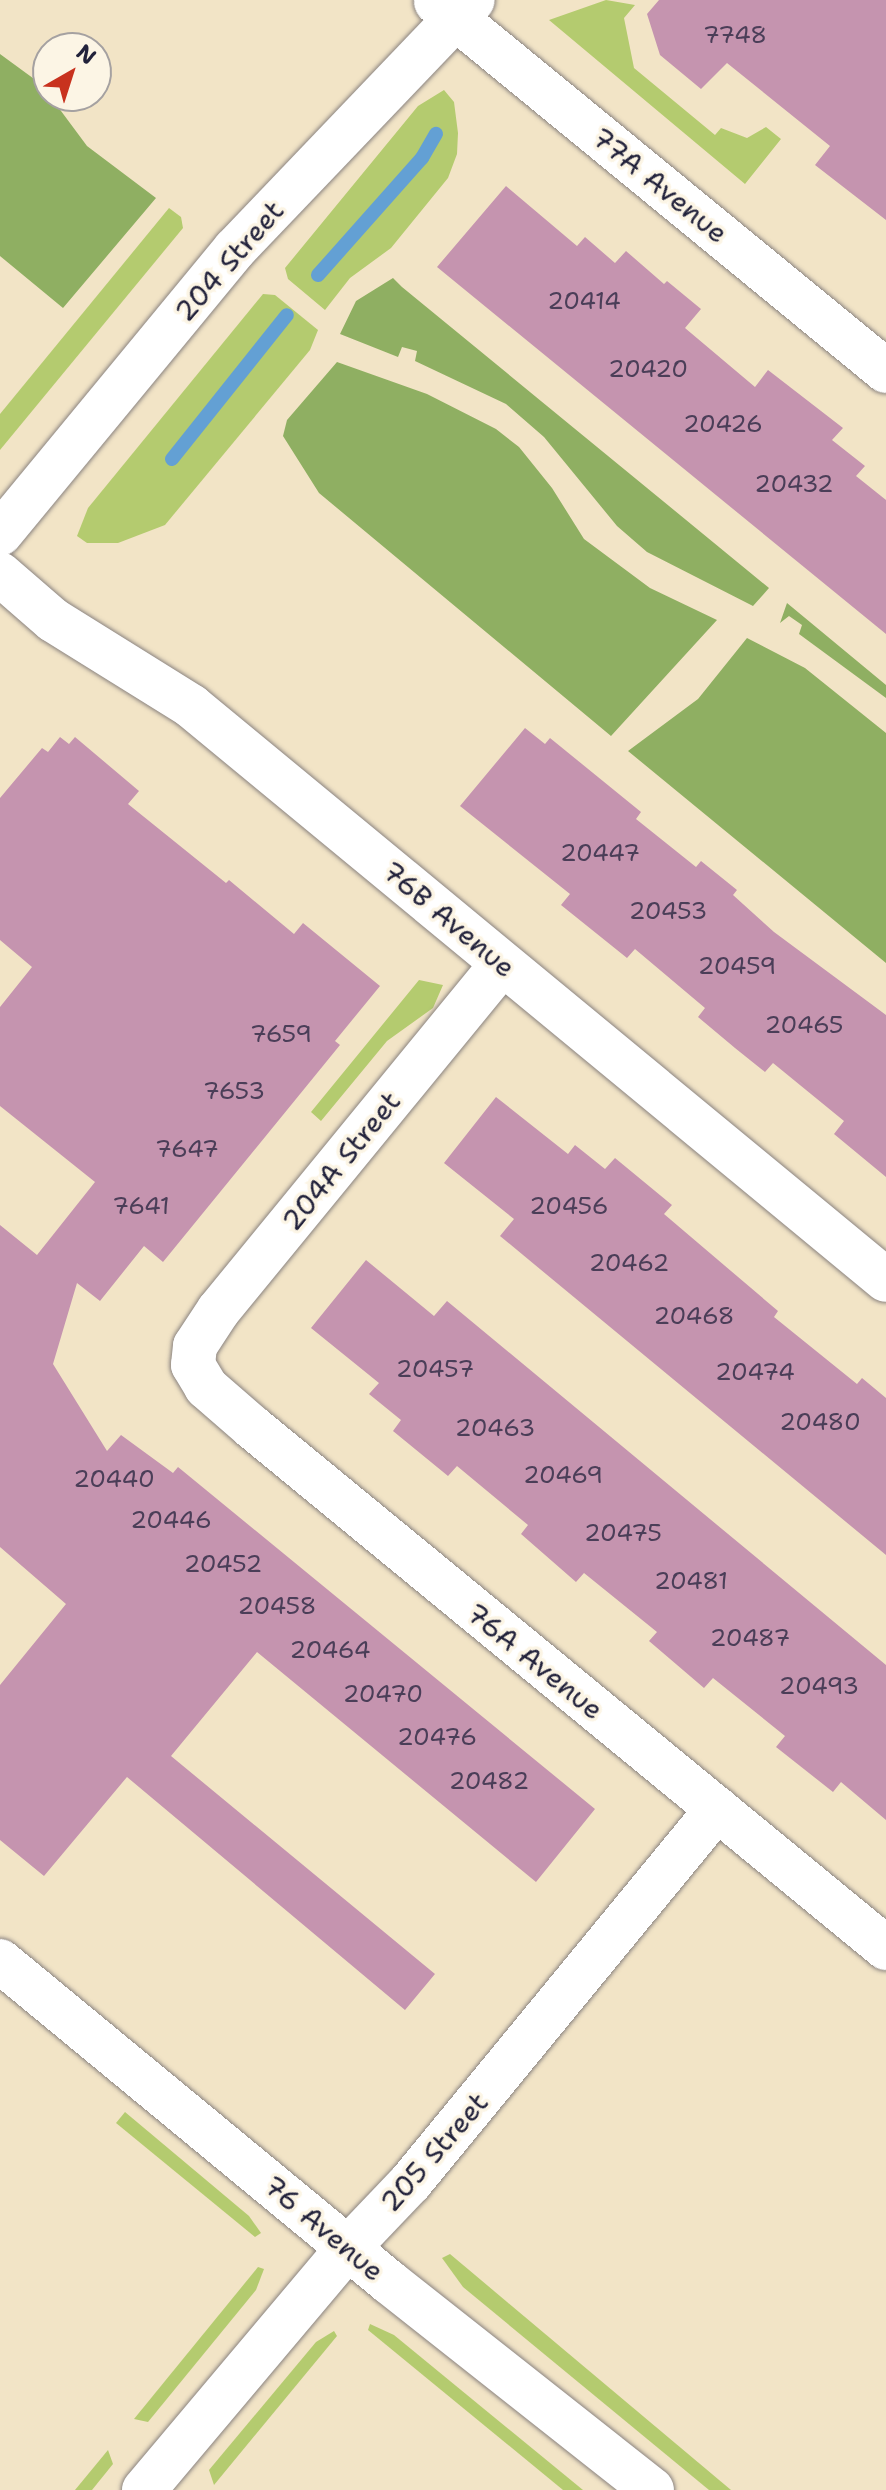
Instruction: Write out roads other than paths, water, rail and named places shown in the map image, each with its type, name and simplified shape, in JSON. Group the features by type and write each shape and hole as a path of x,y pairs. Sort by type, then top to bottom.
{"street":[{"name":"77A Avenue","path":"455,6 886,371"},
{"name":"204 Street","path":"0,534 235,249 455,6"},
{"name":"76B Avenue","path":"0,574 53,620 191,706 886,1280"},
{"name":"204A Street","path":"193,1365 195,1346 218,1311 502,964"},
{"name":"76A Avenue","path":"193,1365 206,1387 252,1427 886,1948"},
{"name":"205 Street","path":"144,2490 348,2248 410,2183 717,1809"},
{"name":"76 Avenue","path":"0,1961 348,2248 652,2490"}],"waterway":[{"path":"318,275 422,158 436,134"},
{"path":"172,459 287,315"}]}
